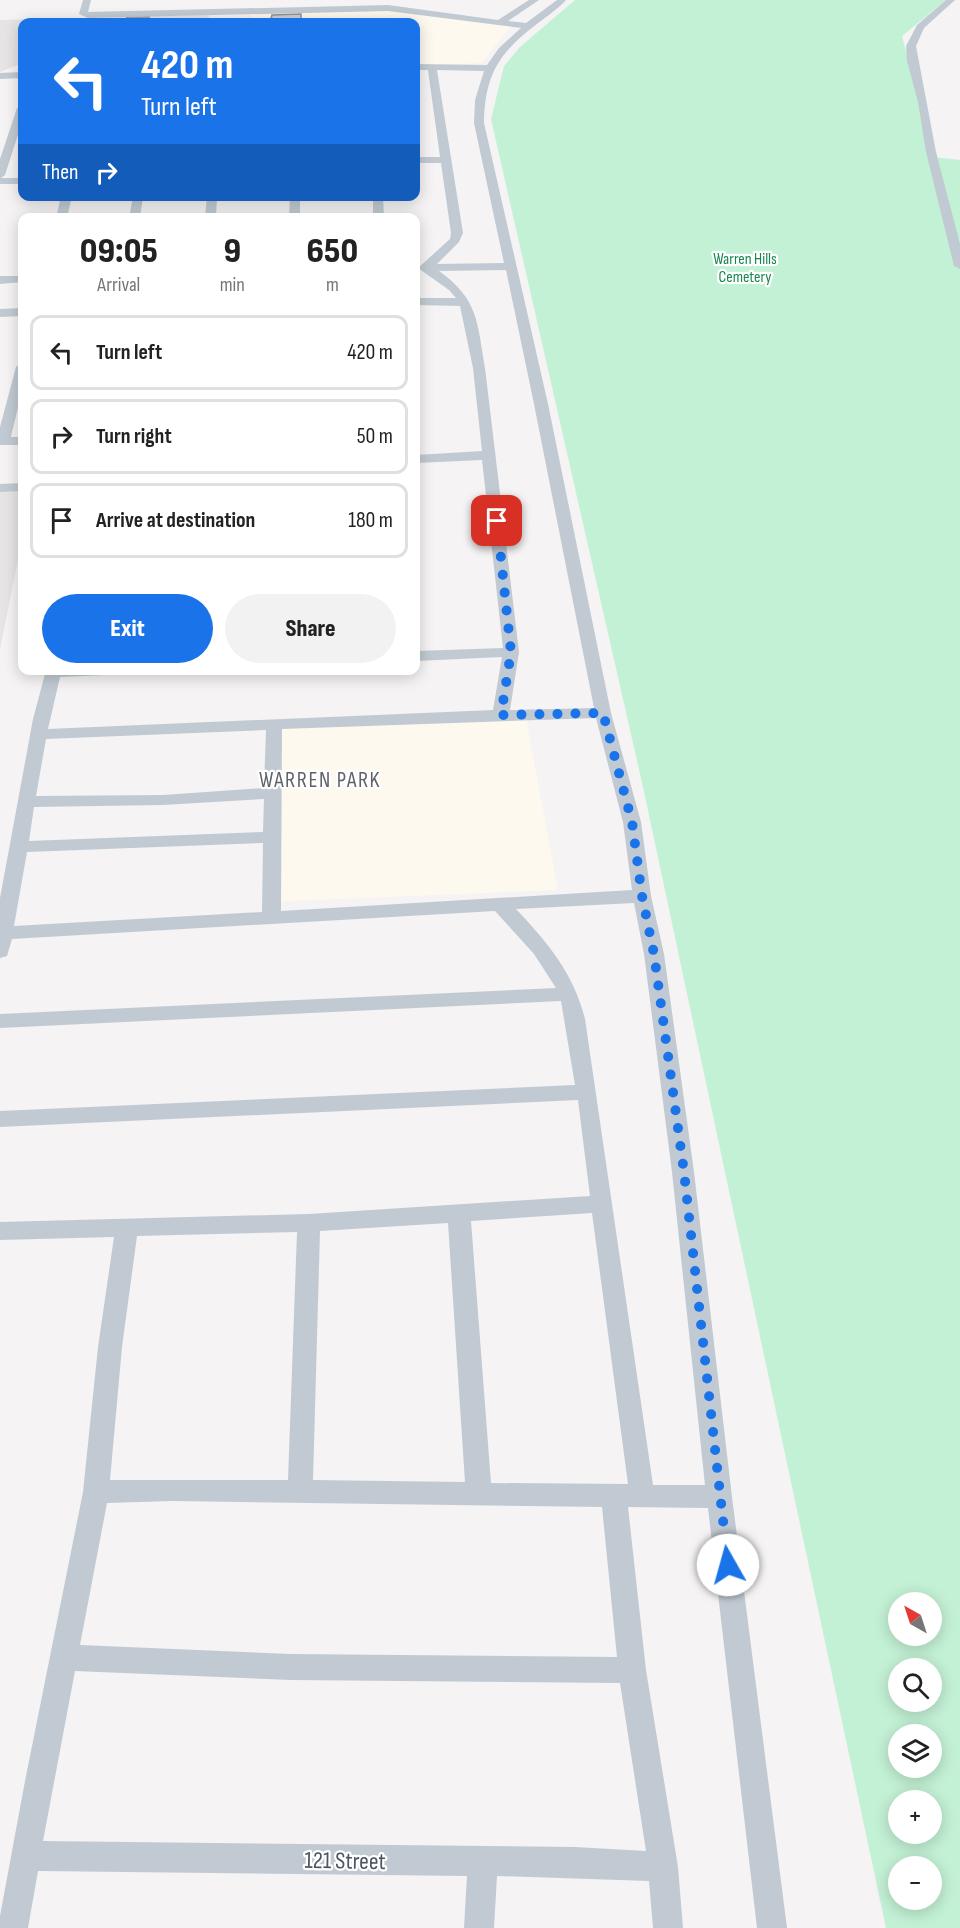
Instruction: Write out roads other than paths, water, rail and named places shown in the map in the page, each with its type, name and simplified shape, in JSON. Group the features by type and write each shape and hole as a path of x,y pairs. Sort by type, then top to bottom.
{"street":[{"path":"87,0 83,14 85,15 177,14 239,17 272,11 388,8 526,26"},
{"path":"177,14 180,0"},
{"path":"272,0 272,11"},
{"path":"500,22 535,0"},
{"path":"562,0 526,26 505,47 489,68 481,89 479,123 511,266 603,713 632,822 642,896 654,954 684,1172 719,1497 772,1928"},
{"path":"951,0 920,27 911,46 931,152 960,266"},
{"path":"421,268 456,237 432,66"},
{"path":"420,67 489,68"},
{"path":"0,76 18,75"},
{"path":"0,175 18,120"},
{"path":"6,156 18,155"},
{"path":"420,160 445,160"},
{"path":"0,182 18,181"},
{"path":"421,268 511,266"},
{"path":"421,268 453,287 465,302 474,336 490,455 511,652 501,715"},
{"path":"0,280 18,279"},
{"path":"420,302 465,302"},
{"path":"0,313 18,312"},
{"path":"18,381 1,441 18,441"},
{"path":"420,459 490,455"},
{"path":"0,488 18,487"},
{"path":"420,656 511,652"},
{"path":"52,675 26,802 2,942 271,918 642,896"},
{"path":"39,734 603,713"},
{"path":"271,918 274,726"},
{"path":"26,802 163,800 272,793"},
{"path":"19,847 272,837"},
{"path":"500,904 550,961 569,994 587,1092 642,1495"},
{"path":"0,1021 569,994"},
{"path":"0,1119 587,1092"},
{"path":"0,1231 309,1223 603,1204"},
{"path":"459,1214 479,1494"},
{"path":"300,1493 309,1223"},
{"path":"13,1928 96,1492 110,1347 127,1227"},
{"path":"96,1492 173,1490 719,1497"},
{"path":"614,1496 632,1670 663,1867 668,1928"},
{"path":"63,1656 291,1667 632,1670"},
{"name":"121 Street","path":"27,1856 575,1863 663,1867"},
{"path":"479,1928 483,1862"}],"district":[{"name":"WARREN PARK","path":"320,780"}],"park label":[{"name":"Warren Hills Cemetery","path":"745,268"}]}
